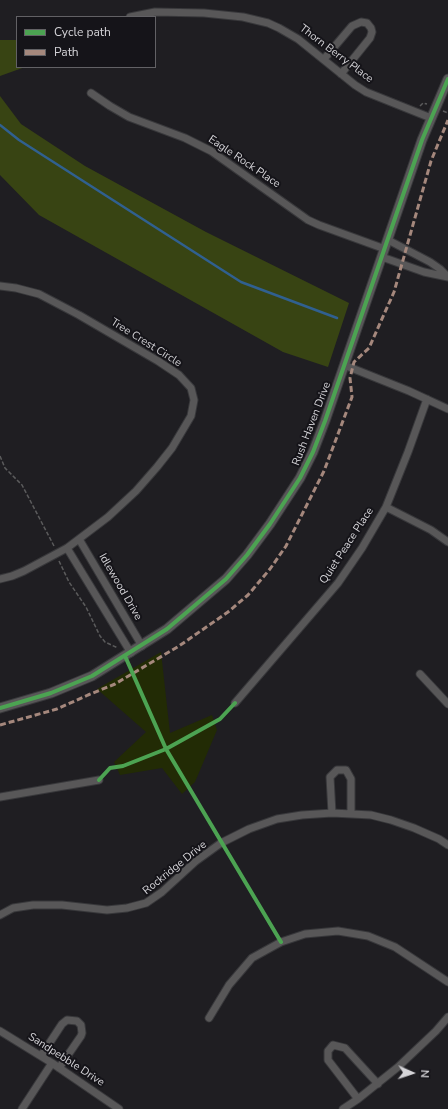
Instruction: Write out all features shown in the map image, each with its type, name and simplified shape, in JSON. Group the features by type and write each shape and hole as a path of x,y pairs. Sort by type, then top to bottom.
{"street":[{"name":"Thorn Berry Place","path":"134,16 165,11 204,13 243,16 268,24 289,33 366,92 431,118"},
{"path":"324,59 355,24 364,22 369,25 372,32 370,38 341,74"},
{"name":"Rush Haven Drive","path":"0,708 34,699 92,676 167,629 226,579 247,555 270,524 300,478 312,452 414,164 431,118 448,79"},
{"name":"Eagle Rock Place","path":"91,93 129,117 186,138 211,151 228,161 308,220 385,249"},
{"path":"385,249 424,272 447,277"},
{"path":"385,249 430,262 440,269 447,277"},
{"name":"Tree Crest Circle","path":"0,286 27,290 52,300 158,361 179,376 191,388 194,400 191,416 172,448 136,491 108,517 67,548 12,576 0,579"},
{"path":"344,365 448,409"},
{"name":"Quiet Peace Place","path":"235,702 338,583 362,548 386,507 427,399"},
{"path":"386,507 431,530 448,542"},
{"name":"Idlewood Drive","path":"79,539 142,646"},
{"path":"67,548 128,654"},
{"path":"420,674 448,704"},
{"path":"332,813 330,777 337,770 346,770 351,778 351,813"},
{"path":"0,797 99,780"},
{"name":"Rockridge Drive","path":"0,915 13,908 33,905 62,904 107,910 127,908 146,902 162,892 196,861 221,843 249,829 277,819 302,815 332,813 371,815 414,828 439,839 448,845"},
{"path":"209,1018 229,985 252,958 280,942 305,934 338,930 368,936 395,947 448,982"},
{"path":"343,1109 378,1084 416,1051 436,1031 448,1016"},
{"path":"41,1056 62,1024 67,1020 77,1021 81,1025 81,1036 59,1068"},
{"name":"Sandpebble Drive","path":"0,1031 52,1062 119,1109"},
{"path":"358,1099 328,1060 328,1051 333,1045 345,1048 378,1084"},
{"path":"22,1109 52,1062"}],"path":[{"path":"128,654 166,749 280,942"},
{"path":"99,780 110,768 123,766 166,749 220,719 235,702"}],"green space":[{"path":"0,40 16,40 16,68 22,68 0,76"},
{"path":"0,96 21,124 85,166 206,232 349,303 328,367 283,352 39,215 0,175"},
{"path":"161,652 170,733 212,715 217,730 195,782 182,794 162,768 120,775 114,762 146,732 97,689"}],"waterway":[{"path":"0,125 19,140 241,282 337,318"}],"marked path":[{"path":"0,725 57,709 115,684 179,646 228,612 248,595 270,569 286,546 324,471 352,397 350,378 354,362 369,348 394,292 431,161 448,120"}],"cycle path":[{"path":"0,708 51,693 92,676 167,629 226,579 247,555 270,524 300,478 313,452 422,140 448,79"},
{"path":"125,656 166,749 281,942"},
{"path":"99,780 110,768 123,766 166,749 220,719 235,703"}]}
